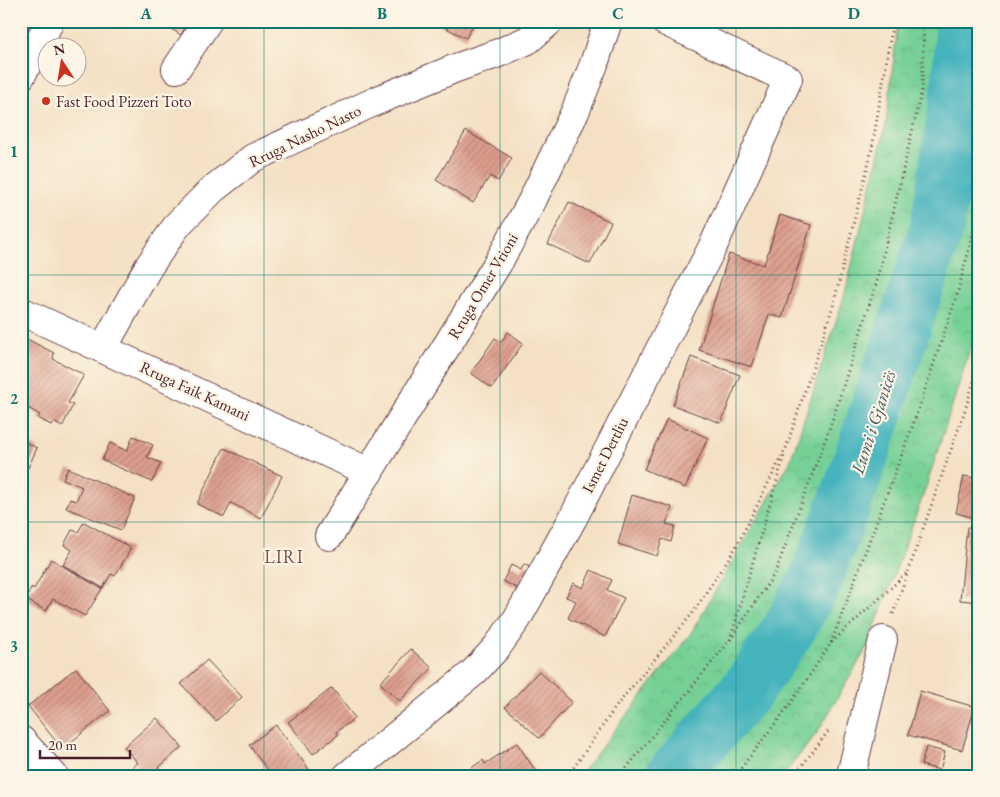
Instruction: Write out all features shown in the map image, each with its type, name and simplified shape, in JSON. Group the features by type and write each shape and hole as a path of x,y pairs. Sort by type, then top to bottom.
{"street":[{"path":"21,76 50,21"},
{"path":"176,69 208,21"},
{"name":"Rruga Nasho Nasto","path":"103,348 149,266 178,224 213,189 253,158 378,100 528,40 550,21"},
{"name":"Rruga Omer Vrioni","path":"329,536 498,263 531,203 575,112 608,21"},
{"name":"Ismet Dertliu","path":"347,776 474,672 497,648 517,619 572,518 714,244 788,79 664,21"},
{"name":"Rruga Faik Kamani","path":"21,311 369,472"},
{"path":"854,776 851,775 883,640"},
{"path":"21,740 54,776"}],"path":[{"path":"730,640 786,448 836,297 872,149 893,21"},
{"path":"620,776 730,640 775,572 829,430 877,281 922,89 924,21"},
{"path":"735,776 791,703 831,643 914,422 957,295 979,210"},
{"path":"883,640 964,413 979,364"},
{"path":"568,776 617,705 692,614 702,599 736,547 786,448"},
{"path":"831,643 909,571"},
{"path":"794,776 832,726"}],"green space":[{"path":"898,21 979,21 979,322 925,490 868,646 817,733 783,776 579,776 691,633 790,462 844,297 886,124"}],"building":[{"path":"165,21 197,21 191,33 184,29 181,35 163,24"},
{"path":"432,21 475,21 466,38"},
{"path":"466,131 512,158 498,181 490,176 473,203 436,180"},
{"path":"569,202 611,222 590,264 548,244"},
{"path":"780,215 811,225 782,318 769,314 752,367 699,350 729,254 764,265"},
{"path":"508,332 523,343 492,388 471,373 495,338 501,342"},
{"path":"21,336 54,353 53,359 84,375 68,403 73,405 62,427 54,422 51,425 38,418 40,415 21,404 21,393 26,386 21,384"},
{"path":"691,357 740,375 721,423 673,405"},
{"path":"667,419 708,438 685,488 644,469"},
{"path":"133,436 153,445 147,457 161,463 152,482 102,460 110,443 127,451"},
{"path":"21,440 37,448 28,468 21,465"},
{"path":"224,448 282,476 261,518 231,503 224,517 197,504"},
{"path":"68,468 135,498 121,530 66,508 70,499 76,501 82,487 63,479"},
{"path":"964,476 979,479 979,519 956,513"},
{"path":"632,495 672,507 666,524 675,526 671,542 662,539 657,556 618,544"},
{"path":"84,522 131,548 115,576 111,574 103,588 63,565 72,550 64,545 72,530 78,532"},
{"path":"967,527 979,528 979,602 960,600"},
{"path":"51,559 102,589 85,616 53,599 46,611 25,599 32,587 34,589"},
{"path":"524,564 536,571 524,592 503,581 511,565 521,570"},
{"path":"591,570 612,580 607,590 624,598 605,637 568,618 576,601 566,597 573,583 583,588"},
{"path":"411,649 432,668 400,701 380,683"},
{"path":"207,660 242,697 216,721 181,684"},
{"path":"76,668 110,711 62,749 28,706"},
{"path":"539,671 572,702 539,738 505,707"},
{"path":"332,688 355,718 336,732 338,735 313,754 288,722"},
{"path":"920,691 975,707 962,750 908,735"},
{"path":"157,718 182,747 149,776 138,776 131,768 138,763 124,747"},
{"path":"276,725 314,776 272,776 249,745"},
{"path":"979,739 979,755 974,754"},
{"path":"517,743 539,776 460,776 483,760 485,764"},
{"path":"926,747 945,752 940,770 921,765"}],"waterway":[{"name":"Lumi i Gjanicës","path":"672,776 747,690 789,629 815,581 855,476 937,227 958,90 963,21"}],"place":[{"name":"Fast Food Pizzeri Toto","path":"46,101"}],"district":[{"name":"LIRI","path":"284,556"}]}
